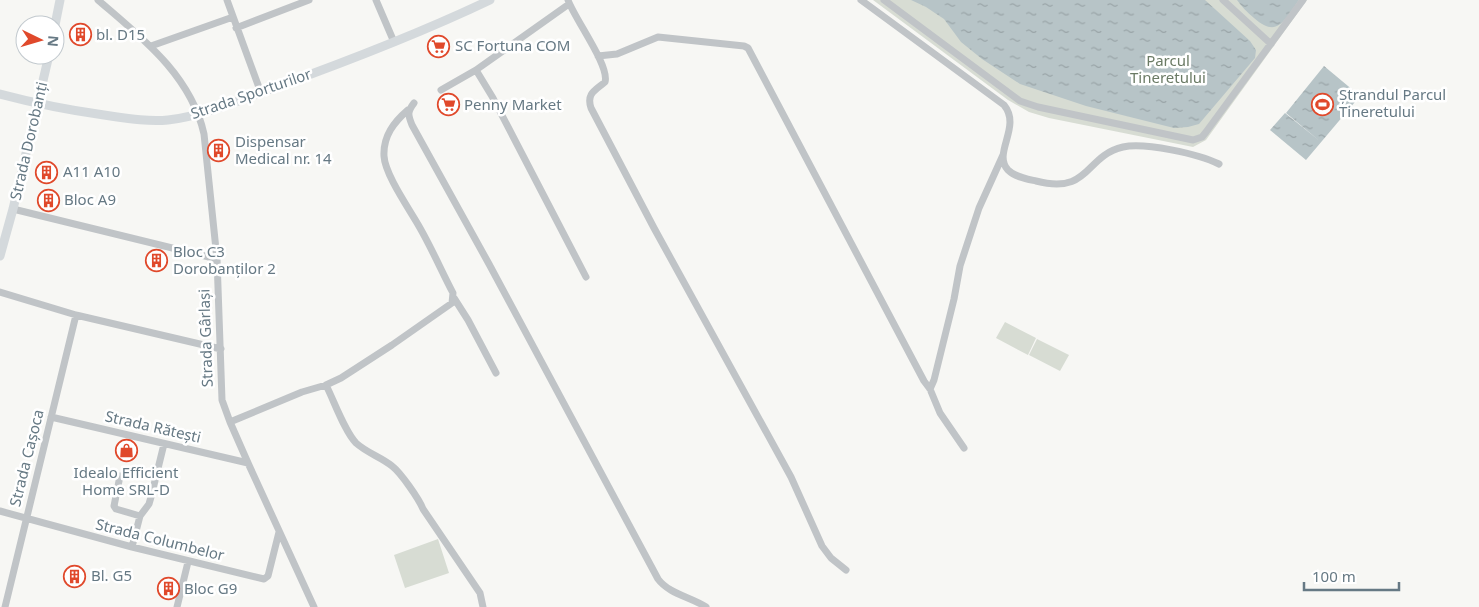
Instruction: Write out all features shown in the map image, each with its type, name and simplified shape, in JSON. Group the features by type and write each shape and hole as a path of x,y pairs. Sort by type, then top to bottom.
{"main road":[{"path":"57,15 60,0"},
{"name":"Strada Sporturilor","path":"0,94 89,113 135,119 166,120 198,114 261,93 394,42 490,0"},
{"name":"Strada Dorobanți","path":"0,256 47,65"}],"street":[{"name":"Strada Gârlași","path":"98,0 151,46 179,79 198,114 204,134 217,259 222,400 248,463 314,607"},
{"path":"227,0 261,93"},
{"path":"236,28 309,0"},
{"path":"376,0 394,42"},
{"path":"861,0 1004,105 1009,111 1011,121 1003,154 979,208 960,266 950,318 930,389"},
{"path":"884,0 1020,101 1038,108 1193,140 1202,137 1206,132 1303,0"},
{"path":"1223,0 1271,44"},
{"path":"441,90 476,70 569,2 598,56 606,79 590,95 591,108 656,232 790,477 822,546 831,558 846,570"},
{"path":"151,46 232,17"},
{"path":"598,56 617,54 650,40 665,37 748,48 924,381 930,389 940,413 964,448"},
{"path":"476,70 586,277"},
{"path":"414,104 389,130 385,143 384,157 390,175 420,228 454,298 496,373"},
{"path":"408,110 408,116 412,125 485,256 658,578 669,589 706,607"},
{"path":"1003,154 1007,169 1012,173 1022,178 1053,185 1071,183 1114,149 1132,145 1196,155 1219,164"},
{"path":"13,209 217,259"},
{"path":"0,292 76,315 221,349"},
{"path":"230,422 341,378 447,308 454,298"},
{"name":"Strada Cașoca","path":"7,606 26,519 76,315"},
{"path":"326,385 350,435 356,443 367,452 393,466 420,501 423,509 480,593 483,607"},
{"name":"Strada Rătești","path":"51,417 248,463"},
{"path":"132,547 140,516 149,504 164,444"},
{"path":"120,476 114,506 116,509 140,516"},
{"name":"Strada Columbelor","path":"0,511 188,562 267,579 280,532"},
{"path":"177,607 188,562"}],"green space":[{"name":"Parcul Tineretului","path":"873,0 1307,0 1206,140 1193,147 1049,118 1029,112 1008,100"},
{"path":"1005,322 1036,338 1028,355 996,338"},
{"path":"1037,339 1069,355 1060,371 1029,355"},
{"path":"438,539 449,573 405,588 394,555"}],"water":[{"name":"Parcul Tineretului","path":"911,0 1205,0 1250,41 1256,50 1255,58 1199,124 1174,128 1086,106 1020,84 982,59 961,42 944,19"},
{"path":"1237,0 1299,0 1280,24 1275,27 1269,27 1254,18"},
{"name":"Ștrandul Parcul Tineretului","path":"1324,66 1360,96 1306,160 1270,130 1285,113 1321,142 1286,113"}],"place":[{"name":"bl. D15","path":"80,35"},
{"name":"SC Fortuna COM","path":"439,46"},
{"name":"Ștrandul Parcul Tineretului","path":"1323,104"},
{"name":"Penny Market","path":"448,105"},
{"name":"Dispensar Medical nr. 14","path":"219,151"},
{"name":"A11 A10","path":"47,172"},
{"name":"Bloc A9","path":"48,200"},
{"name":"Bloc C3 Dorobanților 2","path":"157,261"},
{"name":"Idealo Efficient Home SRL-D","path":"126,450"},
{"name":"Bl. G5","path":"75,576"},
{"name":"Bloc G9","path":"168,589"}]}
